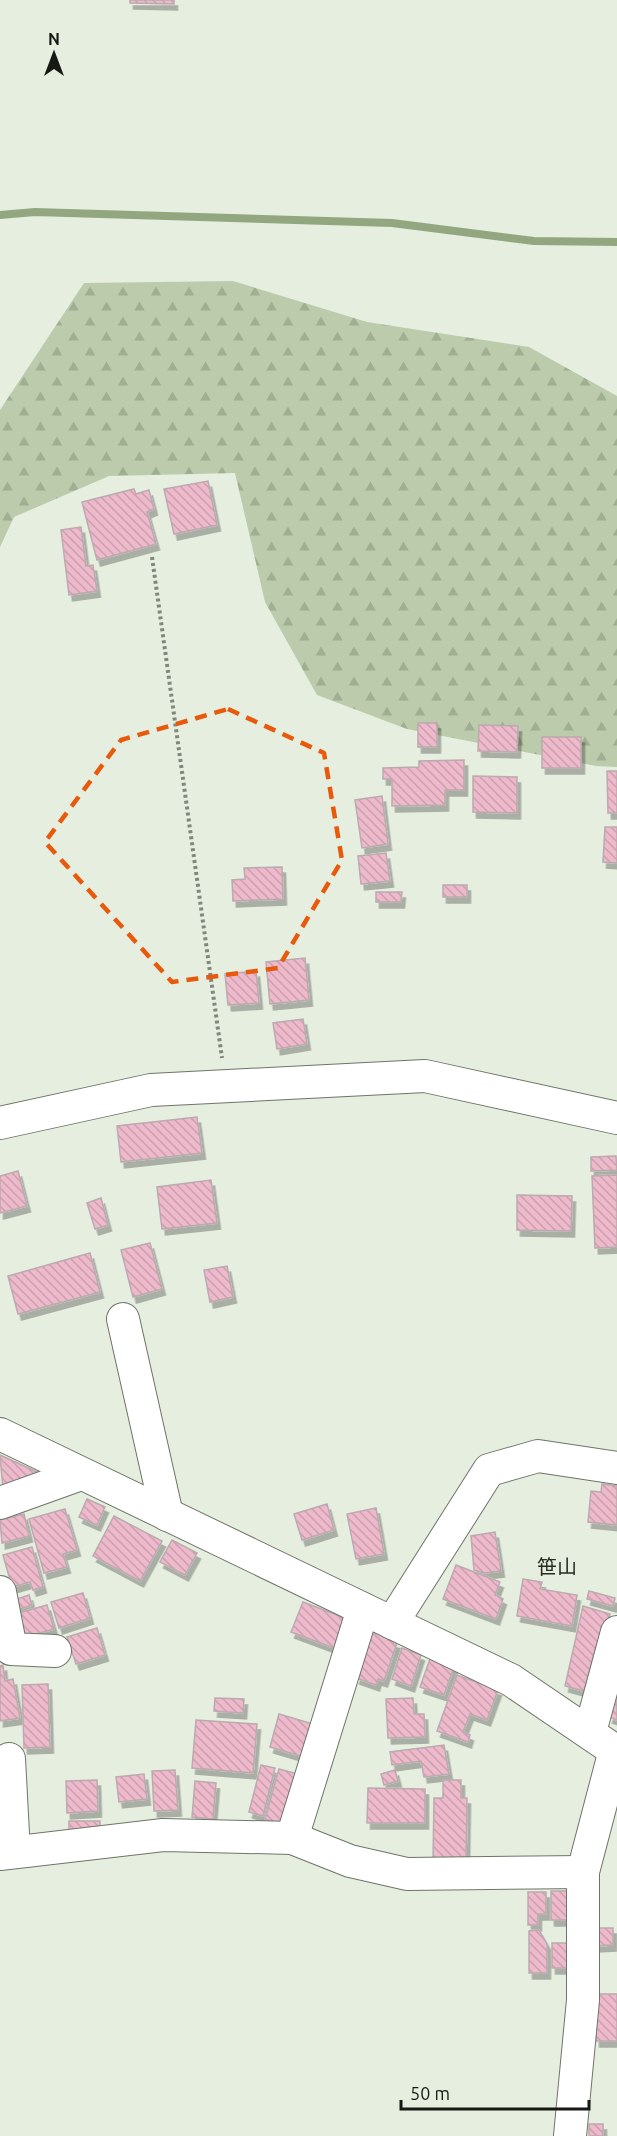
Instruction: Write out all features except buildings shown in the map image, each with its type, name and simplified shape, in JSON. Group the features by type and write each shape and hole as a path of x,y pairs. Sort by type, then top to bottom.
{"street":[{"path":"0,1123 151,1090 425,1076 617,1118"},
{"path":"123,1319 167,1515"},
{"path":"0,1434 511,1680 616,1751 583,1872 583,2001 570,2136"},
{"path":"392,1623 489,1470 538,1456 617,1468"},
{"path":"0,1503 81,1474"},
{"path":"0,1592 11,1649 55,1651"},
{"path":"292,1838 363,1609"},
{"path":"590,1732 617,1632"},
{"path":"9,1759 7,1853 164,1835 292,1838 350,1862 407,1874 583,1872"}],"path":[{"path":"152,557 226,1085"}],"highlighted area":[{"path":"228,709 324,753 342,860 278,968 172,982 45,842 121,740"}],"green space":[{"path":"233,281 367,322 529,347 617,396 617,767 596,766 407,729 317,695 265,602 235,473 109,476 14,517 0,547 0,410 84,283"}],"waterway":[{"path":"0,215 35,212 392,223 534,241 617,242"}],"district":[{"name":"笹山","path":"557,1567"}]}
